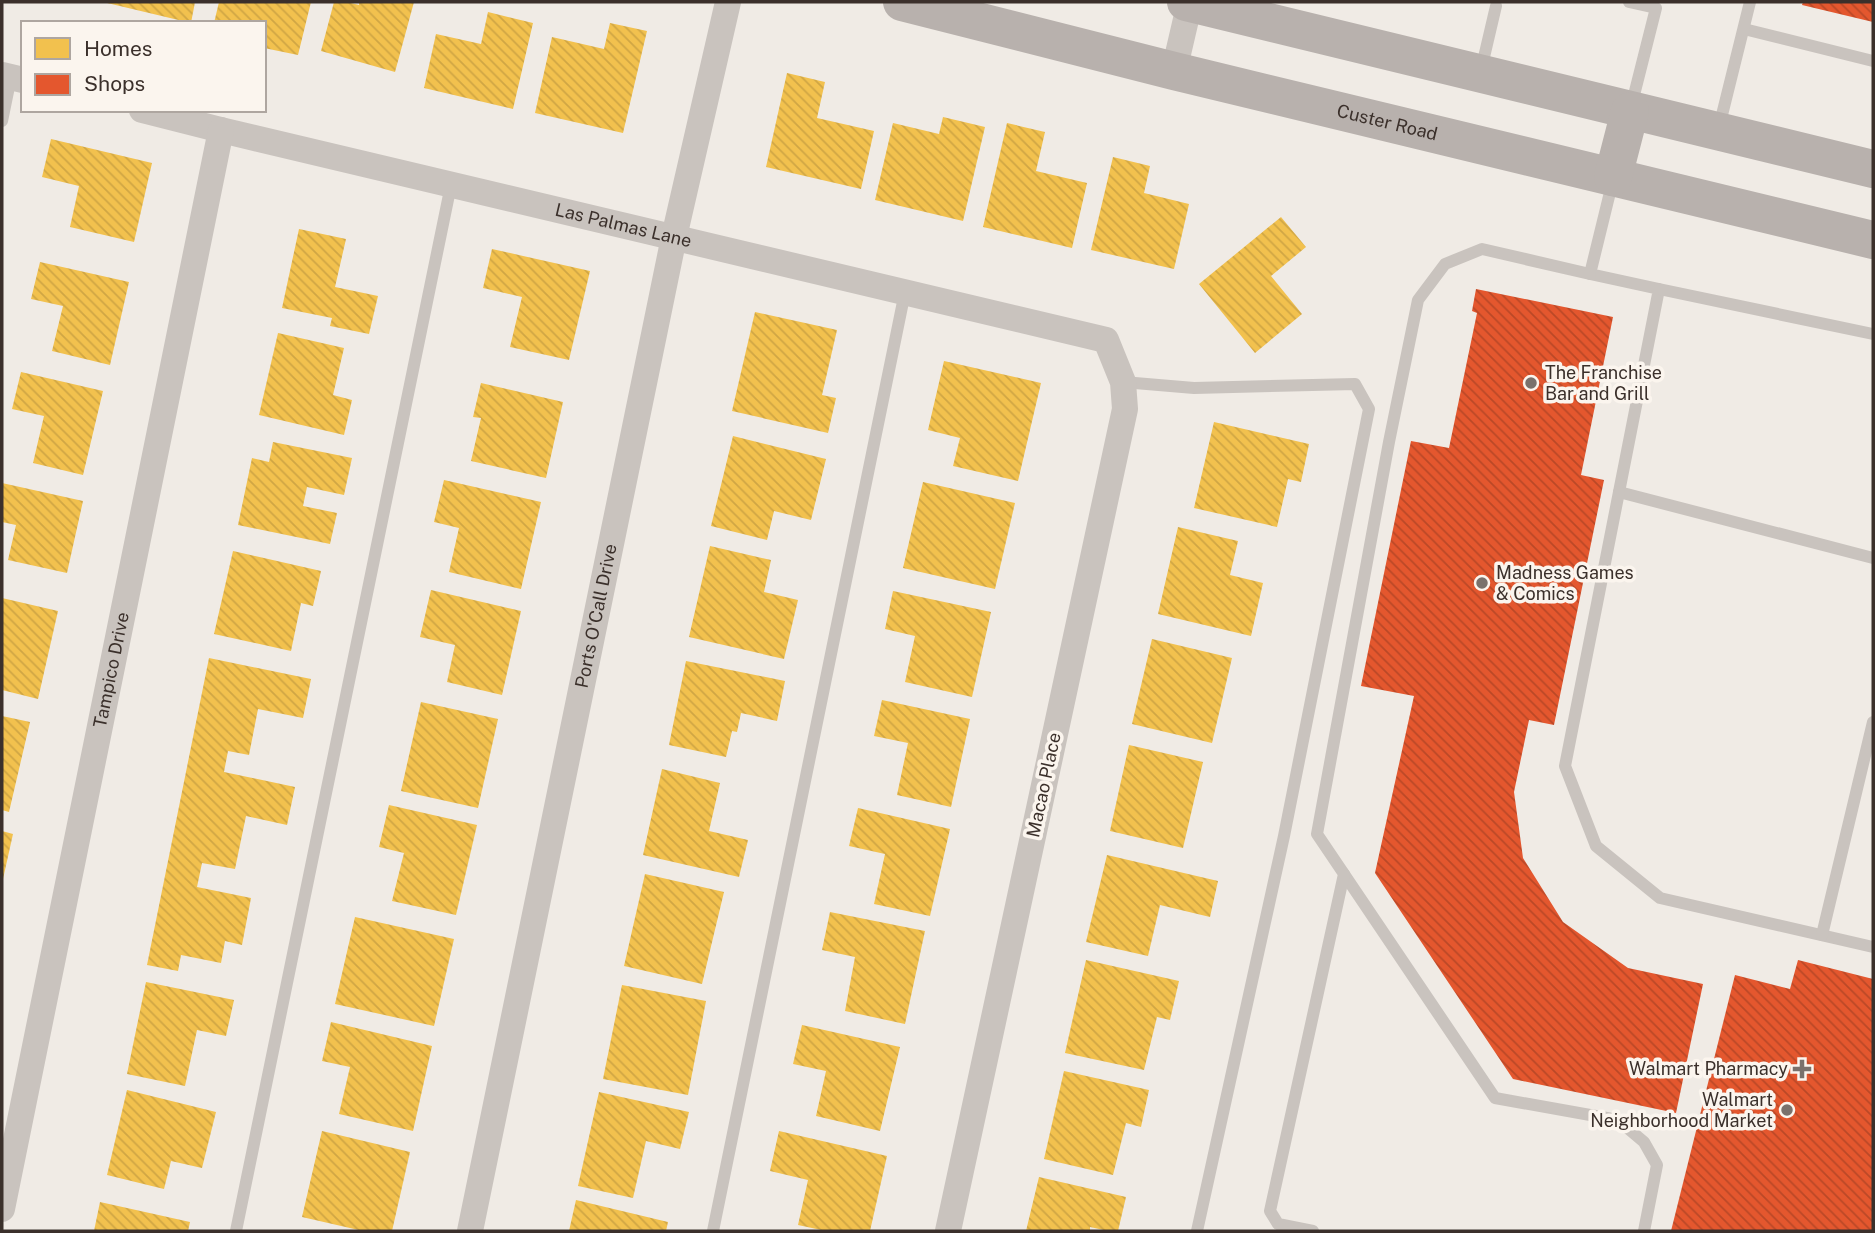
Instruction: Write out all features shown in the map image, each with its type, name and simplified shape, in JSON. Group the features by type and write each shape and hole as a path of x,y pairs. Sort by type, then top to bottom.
{"main road":[{"name":"Custer Road","path":"902,2 1174,71 1873,240"},
{"path":"1188,2 1873,169"},
{"path":"1613,177 1630,111"}],"street":[{"name":"Ports O'Call Drive","path":"470,1231 674,237 728,2"},
{"path":"1174,71 1188,2"},
{"name":"Las Palmas Lane","path":"150,112 1107,340"},
{"name":"Tampico Drive","path":"2,1209 221,131"},
{"name":"Macao Place","path":"947,1231 1125,409 1123,382 1107,340"}],"lane":[{"path":"1630,111 1661,5 1632,2"},
{"path":"1718,132 1750,2"},
{"path":"1480,74 1498,3"},
{"path":"1744,29 1873,61"},
{"path":"2,121 12,77"},
{"path":"1590,274 1613,177"},
{"path":"236,1231 451,185"},
{"path":"1644,1231 1657,1165 1644,1142 1618,1120 1495,1097 1317,834 1386,455 1418,300 1445,264 1482,249 1873,334"},
{"path":"1659,289 1565,766 1596,846 1660,898 1873,947"},
{"path":"713,1231 905,292"},
{"path":"1123,382 1194,388 1355,384 1369,410 1284,836 1197,1231"},
{"path":"1619,492 1873,558"},
{"path":"1822,935 1873,722"},
{"path":"1312,1231 1278,1224 1270,1210 1344,874"}],"building: Homes":[{"path":"103,2 195,2 191,21"},
{"path":"219,2 311,2 298,55 266,48 266,21 214,21"},
{"path":"334,2 359,5 359,2 414,2 395,72 321,51"},
{"path":"488,12 533,23 513,109 424,88 436,34 481,44"},
{"path":"610,23 647,31 623,133 535,113 552,37 604,49"},
{"path":"787,73 825,82 817,118 874,131 861,189 766,167"},
{"path":"943,117 985,127 963,221 875,200 893,123 939,134"},
{"path":"1007,123 1045,132 1036,171 1087,183 1072,248 983,227"},
{"path":"51,139 152,163 134,242 70,227 79,186 42,177"},
{"path":"1113,157 1150,166 1144,193 1189,204 1174,269 1091,250"},
{"path":"1281,217 1306,247 1271,276 1302,314 1255,353 1199,284"},
{"path":"299,229 346,239 335,287 378,296 369,334 330,326 332,318 282,308"},
{"path":"492,249 590,271 569,360 510,347 522,297 483,288"},
{"path":"40,262 129,282 110,365 52,351 63,306 31,299"},
{"path":"755,312 837,330 822,395 836,398 828,433 732,411"},
{"path":"278,333 344,348 333,395 352,400 344,435 259,415"},
{"path":"944,361 1041,383 1018,481 953,466 960,438 928,430"},
{"path":"21,372 103,391 83,475 33,463 44,416 12,409"},
{"path":"481,383 563,402 546,478 471,461 481,418 473,417"},
{"path":"1214,422 1309,444 1301,482 1288,479 1277,527 1194,508"},
{"path":"733,436 826,459 811,520 774,511 767,540 711,526"},
{"path":"273,442 352,458 344,495 307,487 303,506 337,513 330,544 238,525 252,458 269,462"},
{"path":"444,480 541,502 521,589 449,572 459,528 434,522"},
{"path":"923,482 1015,503 995,589 903,568"},
{"path":"2,483 83,501 67,573 8,560 16,525 2,522"},
{"path":"1178,527 1238,541 1230,575 1263,583 1251,636 1158,614"},
{"path":"710,546 771,560 764,592 798,600 784,659 689,637"},
{"path":"233,551 321,571 313,606 301,603 291,651 214,634"},
{"path":"431,590 521,611 502,695 447,682 455,645 420,637"},
{"path":"893,591 991,612 972,697 905,682 915,636 885,629"},
{"path":"2,598 58,611 38,699 2,690"},
{"path":"1152,639 1232,658 1212,743 1132,724"},
{"path":"209,658 311,679 303,718 258,709 249,755 228,751 224,772 295,787 287,825 246,816 235,869 202,863 197,887 251,898 242,945 225,941 221,963 181,955 178,971 147,965"},
{"path":"686,661 785,681 777,721 741,713 737,732 732,731 726,757 669,745"},
{"path":"882,700 970,719 951,807 897,795 908,743 874,736"},
{"path":"421,702 498,719 478,808 401,791"},
{"path":"2,716 30,722 9,812 2,810"},
{"path":"1129,745 1203,762 1183,848 1110,831"},
{"path":"662,769 720,783 709,831 748,840 739,877 643,855"},
{"path":"389,805 477,825 456,915 392,901 404,853 379,847"},
{"path":"858,808 950,829 930,916 874,904 885,854 849,846"},
{"path":"2,831 13,834 3,879 2,879"},
{"path":"1107,855 1218,881 1210,917 1160,905 1148,956 1086,942"},
{"path":"645,874 724,892 702,984 624,966"},
{"path":"830,912 925,931 905,1024 845,1011 855,957 822,950"},
{"path":"355,917 454,939 434,1026 335,1004"},
{"path":"1086,960 1179,981 1170,1020 1157,1017 1144,1070 1065,1053"},
{"path":"146,982 234,1000 226,1036 197,1030 185,1086 127,1074"},
{"path":"622,985 706,1001 688,1095 603,1079"},
{"path":"331,1022 432,1046 413,1131 339,1114 350,1067 322,1061"},
{"path":"802,1025 900,1047 880,1131 816,1116 826,1071 793,1064"},
{"path":"1064,1071 1149,1090 1141,1127 1126,1123 1113,1175 1044,1159"},
{"path":"127,1090 216,1112 202,1168 171,1161 164,1189 107,1175"},
{"path":"599,1092 689,1112 680,1149 646,1141 633,1198 578,1186"},
{"path":"322,1131 410,1152 392,1231 363,1231 302,1217"},
{"path":"779,1131 887,1156 870,1231 826,1231 798,1225 808,1180 770,1171"},
{"path":"1039,1177 1126,1197 1118,1231 1090,1227 1090,1231 1026,1231"},
{"path":"576,1200 668,1222 666,1231 569,1231"},
{"path":"100,1202 190,1222 188,1231 94,1231"}],"building: Shops":[{"path":"1803,2 1873,2 1873,22 1802,5"},
{"path":"1476,289 1613,317 1581,475 1604,480 1554,725 1529,720 1514,792 1523,858 1563,922 1628,968 1703,984 1676,1113 1513,1079 1375,873 1414,696 1361,686 1411,441 1449,448 1477,313 1472,311"},
{"name":"Walmart Neighborhood Market","path":"1798,960 1873,979 1873,1231 1671,1231 1735,975 1790,989"}],"place":[{"name":"The Franchise Bar and Grill","path":"1531,383"},
{"name":"Madness Games & Comics","path":"1482,583"},
{"name":"Walmart Pharmacy","path":"1802,1069"},
{"name":"Walmart Neighborhood Market","path":"1787,1110"}]}
